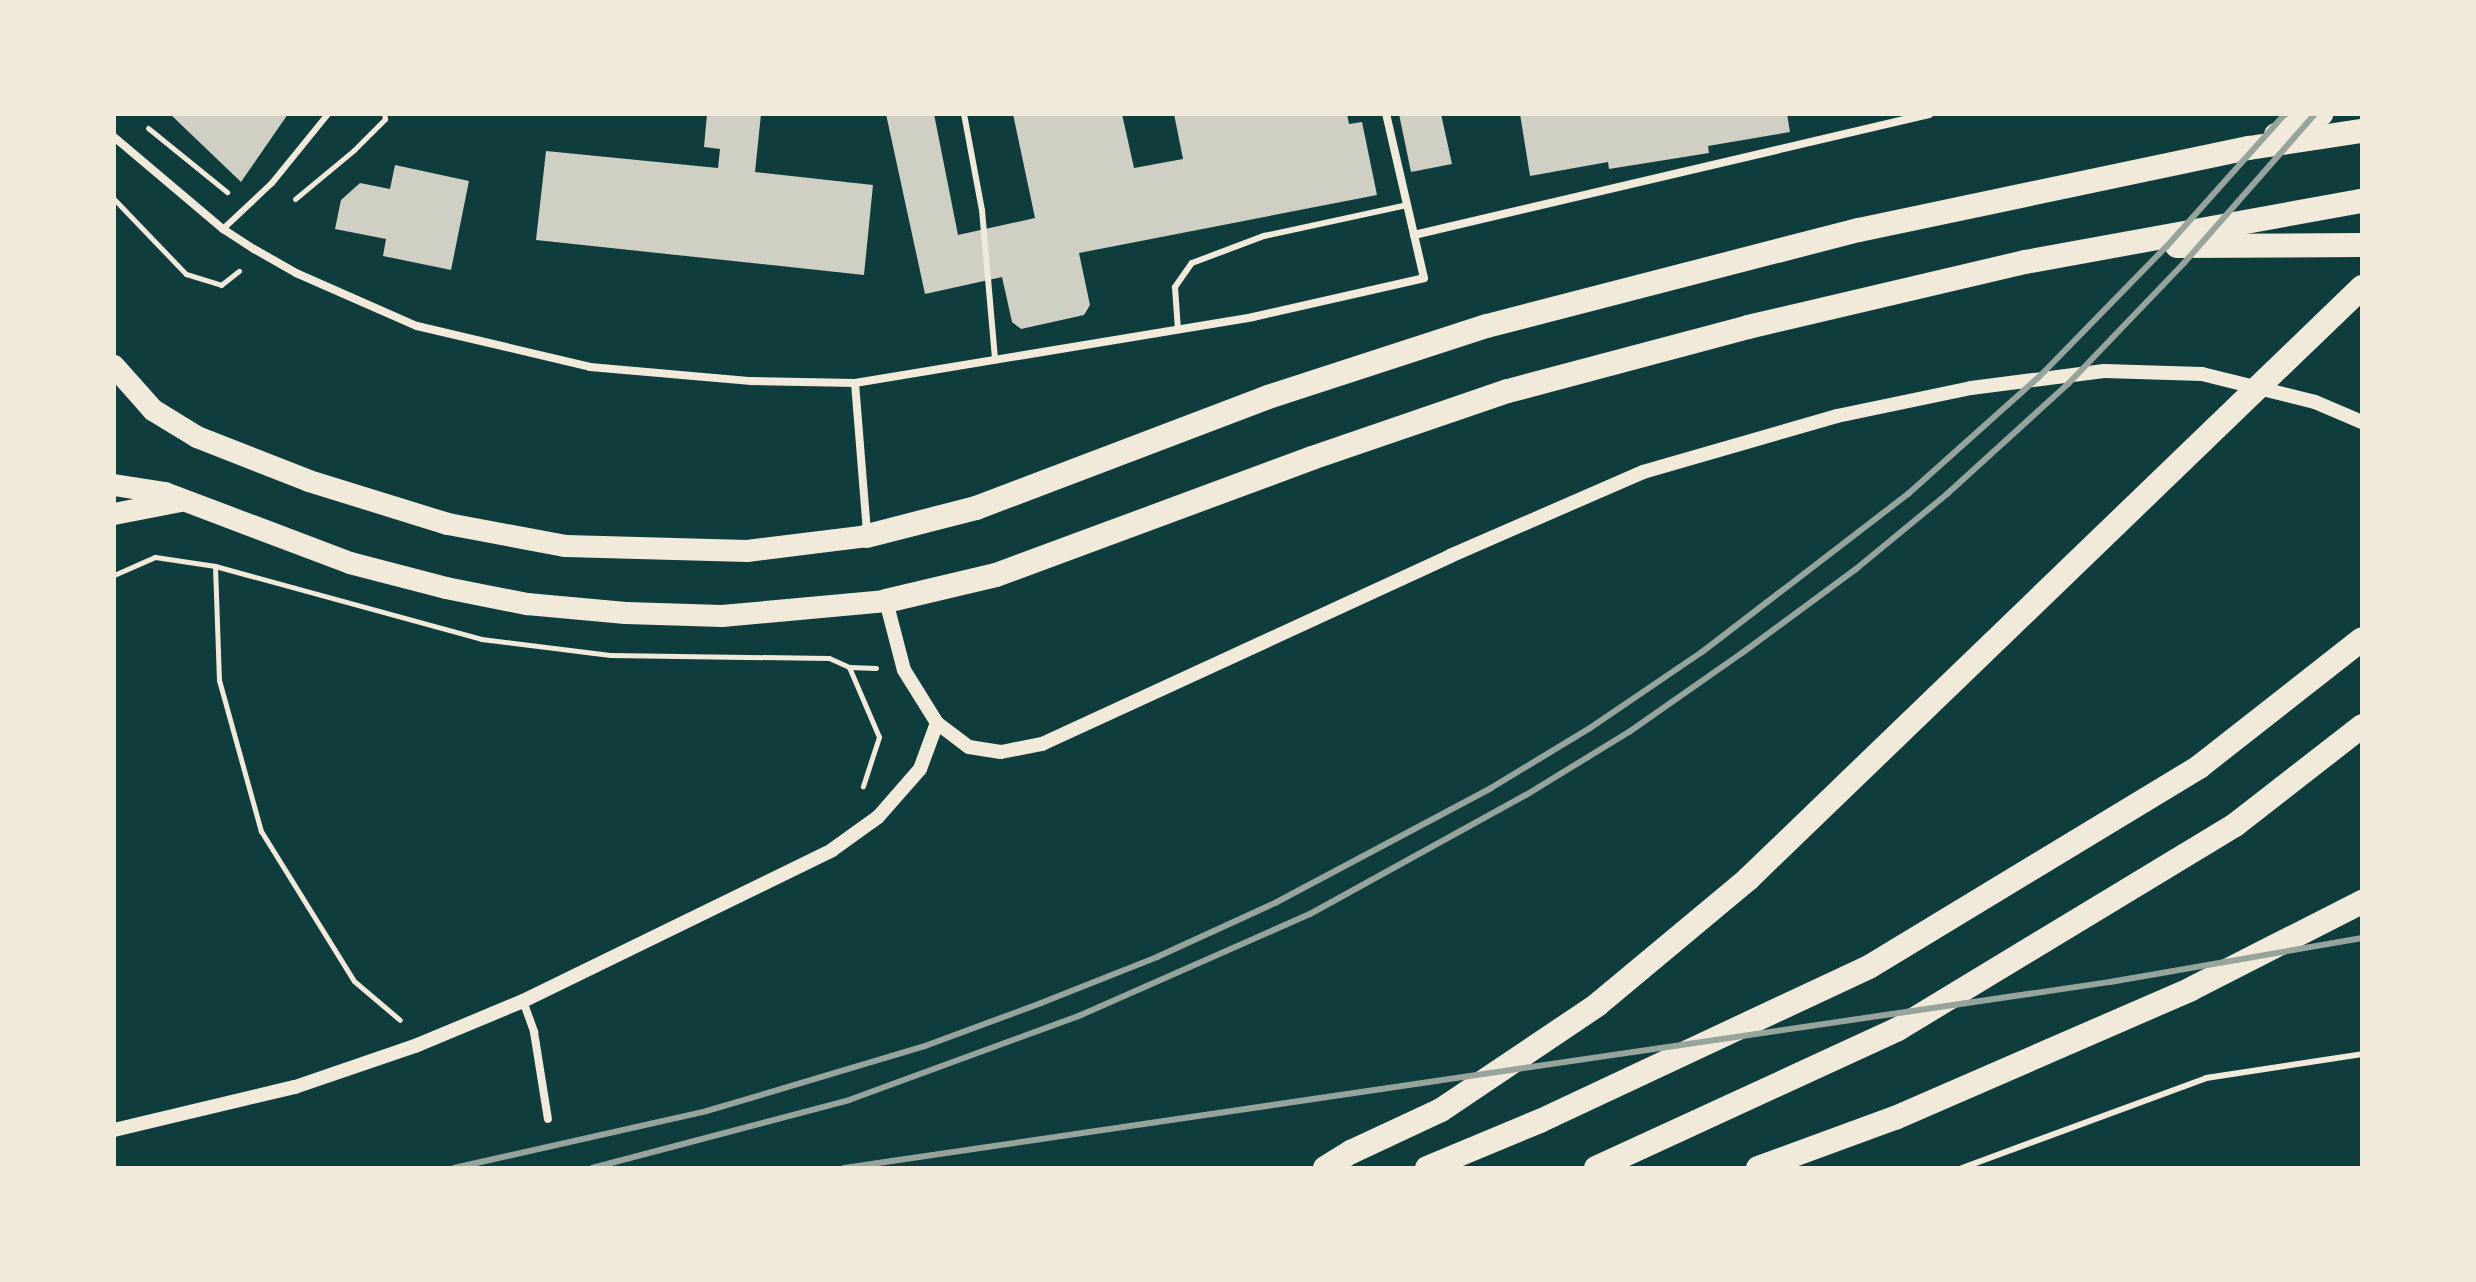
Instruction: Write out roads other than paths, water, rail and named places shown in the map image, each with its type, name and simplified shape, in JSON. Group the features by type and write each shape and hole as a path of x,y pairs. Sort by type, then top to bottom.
{"highway":[{"path":"2249,148 2321,114"},
{"path":"114,366 153,410 197,437 309,481 448,524 566,546 747,551 867,536 976,508 1268,397 1487,326 1859,230 2249,148 2362,131"},
{"path":"114,485 154,490 350,563 446,588 527,604 626,613 722,616 886,601 996,575 1312,458 1508,391 1748,327 2025,262 2362,201"},
{"path":"2114,246 2352,248"},
{"path":"1325,1168 1351,1152 1441,1110 1597,1005 1748,879 2362,287"},
{"path":"114,514 126,509 187,501"},
{"path":"1427,1168 1540,1121 1869,967 2199,767 2362,639"},
{"path":"1596,1168 1898,1029 2235,825 2362,726"},
{"path":"1758,1168 1895,1118 2191,989 2362,902"}],"street":[{"path":"114,137 223,229 254,249 296,273 417,326 590,367 751,381 855,383 1253,317 1424,278 1386,114"},
{"path":"1414,235 1929,114"},
{"path":"886,601 904,670 937,723 969,747 1001,752 1042,744 1450,556 1643,472 1837,416 1971,388 2104,371 2202,374 2315,402 2362,422"},
{"path":"855,383 867,536"},
{"path":"114,1130 295,1087 415,1046 523,1001 832,850 878,817 920,769 937,723"},
{"path":"523,1001 534,1032 548,1119"}],"lane":[{"path":"223,229 272,183 328,114"},
{"path":"964,114 982,210 995,360"},
{"path":"1178,330 1175,287 1192,263 1264,236 1407,205"},
{"path":"1962,1168 2206,1078 2362,1054"}],"railway":[{"path":"454,1168 707,1111 925,1046 1157,957 1275,903 1491,788 1590,728 1702,652 1908,494 2040,376 2167,246 2285,114"},
{"path":"592,1168 849,1100 1081,1015 1310,914 1526,795 1629,732 1856,569 1947,494 2068,384 2184,263 2315,114"},
{"path":"844,1168 2110,982 2362,938"}]}
